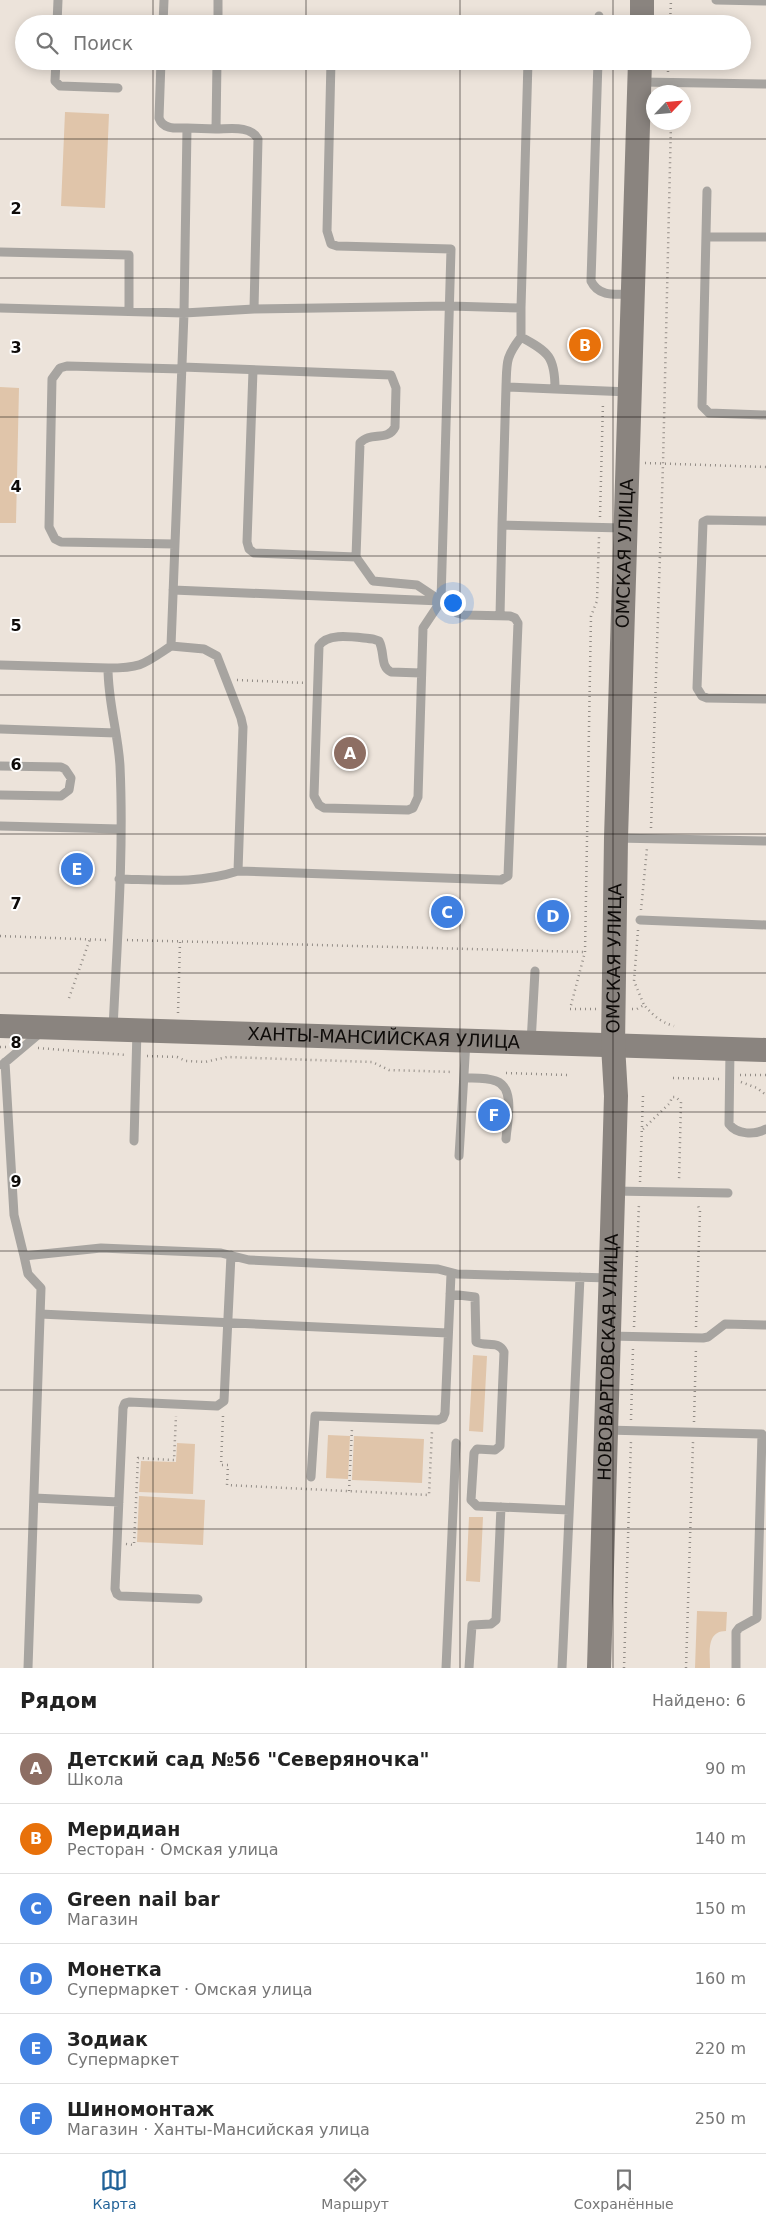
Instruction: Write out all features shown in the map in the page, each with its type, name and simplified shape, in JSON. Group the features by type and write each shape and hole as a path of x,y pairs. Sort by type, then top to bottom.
{"main road":[{"path":"642,0 642,15"},
{"name":"ОМСКАЯ УЛИЦА","path":"613,1045 616,838 640,72"},
{"name":"ХАНТЫ-МАНСИЙСКАЯ УЛИЦА","path":"0,1026 766,1050"},
{"name":"НОВОВАРТОВСКАЯ УЛИЦА","path":"599,1668 616,1096 613,1045"}],"lane":[{"path":"57,15 58,0"},
{"path":"163,15 164,0"},
{"path":"218,0 218,15"},
{"path":"716,0 766,1"},
{"path":"56,70 55,81 60,86 118,88"},
{"path":"161,70 159,118 161,124 166,127 248,130 256,135 258,139 254,309"},
{"path":"216,129 217,70"},
{"path":"331,70 328,239 331,244 337,246 450,249 441,601 424,625 418,797 413,808 408,810 324,808 316,801 314,796 319,646 322,641 331,637 373,639 379,641 387,670 391,672 421,673"},
{"path":"500,616 507,360 509,353 521,337 528,70"},
{"path":"598,70 591,281 594,287 606,294 633,294"},
{"path":"640,72 766,84"},
{"path":"171,646 184,313 188,128"},
{"path":"707,191 702,406 710,414 766,415"},
{"path":"706,237 766,237"},
{"path":"0,252 129,255 129,311"},
{"path":"0,308 184,313 254,309 449,306 521,308"},
{"path":"521,337 544,349 551,359 555,370 555,389"},
{"path":"119,879 191,881 218,878 238,871 501,880 508,876 518,623 515,618 510,616 464,615 417,585 373,581 356,558 360,443 370,436 387,436 395,426 396,388 391,376 385,374 182,368 66,366 60,368 52,379 49,527 55,539 61,542 175,544"},
{"path":"253,370 246,542 249,549 254,553 356,558"},
{"path":"506,387 630,392"},
{"path":"766,521 707,520 703,522 697,688 702,696 707,698 766,699"},
{"path":"502,525 625,528"},
{"path":"173,590 441,601"},
{"path":"0,665 131,668 140,666 171,646 212,652 217,656 243,726 238,871"},
{"path":"108,668 108,693 120,766 119,879 113,1029"},
{"path":"0,729 116,733"},
{"path":"0,766 61,767 65,769 71,778 69,790 61,796 0,795"},
{"path":"0,826 120,829"},
{"path":"616,838 766,841"},
{"path":"640,920 766,925"},
{"path":"532,1043 535,971"},
{"path":"28,1668 41,1288 28,1274 14,1215 3,1064 46,1027"},
{"path":"134,1141 137,1030"},
{"path":"459,1156 466,1040"},
{"path":"730,1049 729,1124 733,1129 740,1132 756,1132 766,1129"},
{"path":"464,1075 494,1080 502,1084 508,1095 506,1139"},
{"path":"613,1191 728,1194"},
{"path":"24,1256 101,1248 230,1255 249,1260 438,1269 451,1274 610,1278"},
{"path":"198,1599 120,1596 117,1594 117,1544 123,1408 125,1403 130,1402 221,1404 224,1401 230,1255"},
{"path":"311,1477 315,1416 432,1420 443,1418 445,1413 451,1274"},
{"path":"562,1668 580,1277"},
{"path":"450,1294 474,1297 476,1342 498,1345 504,1352 500,1446 495,1450 477,1449 474,1453 472,1500 477,1506 569,1510"},
{"path":"40,1314 448,1333"},
{"path":"608,1336 703,1338 708,1337 725,1324 766,1325"},
{"path":"606,1430 764,1434 761,1618 739,1628 736,1632 736,1668"},
{"path":"446,1668 456,1443"},
{"path":"34,1498 119,1502"},
{"path":"468,1668 472,1625 491,1624 496,1620 501,1507"}],"path":[{"path":"670,15 671,0"},
{"path":"644,1005 634,981 648,839 653,809 671,130"},
{"path":"570,1010 585,952 591,616 597,601 603,391"},
{"path":"601,462 766,467"},
{"path":"226,679 318,684"},
{"path":"0,936 585,952"},
{"path":"68,998 90,939"},
{"path":"178,1013 180,942"},
{"path":"0,1046 177,1057 186,1061 204,1062 227,1057 372,1062 389,1070 464,1075"},
{"path":"502,1073 567,1075"},
{"path":"673,1078 730,1078 740,1075 766,1075"},
{"path":"730,1078 757,1088 766,1095"},
{"path":"624,1668 643,1096"},
{"path":"642,1130 670,1103 672,1097 676,1097 681,1102 679,1192"},
{"path":"117,1544 134,1545 138,1458 174,1460 176,1404"},
{"path":"221,1404 223,1414 221,1465 228,1465 227,1485 429,1495 432,1420"},
{"path":"349,1491 353,1416"}],"shaded area":[{"path":"65,112 109,114 105,208 61,206"},
{"path":"0,387 19,388 16,523 0,523"},
{"path":"473,1355 487,1356 483,1432 469,1431"},
{"path":"328,1435 350,1436 348,1479 326,1478"},
{"path":"354,1436 424,1439 422,1483 352,1480"},
{"path":"177,1443 195,1444 193,1494 139,1492 141,1461 176,1462"},
{"path":"139,1496 205,1500 203,1545 137,1542"},
{"path":"469,1517 483,1517 480,1582 466,1581"},
{"path":"697,1611 727,1612 726,1631 715,1635 710,1644 710,1668 695,1668"}],"place":[{"name":"Меридиан","path":"585,345"},
{"name":"Детский сад №56 \"Северяночка\"","path":"350,753"},
{"name":"Зодиак","path":"77,869"},
{"name":"Green nail bar","path":"447,912"},
{"name":"Монетка","path":"553,916"},
{"name":"Шиномонтаж","path":"494,1115"}]}
